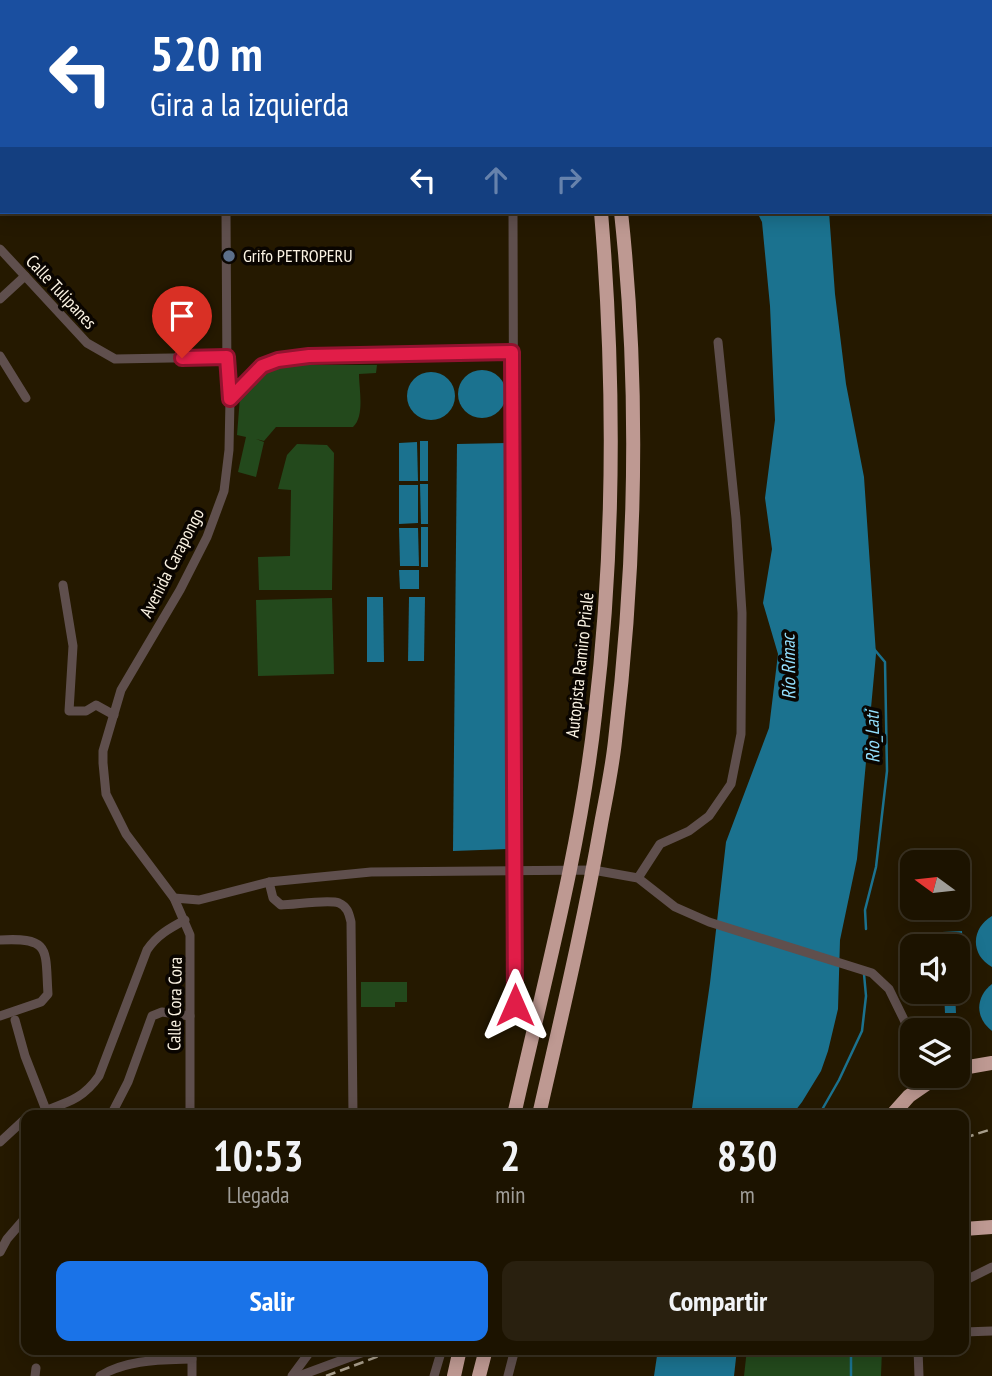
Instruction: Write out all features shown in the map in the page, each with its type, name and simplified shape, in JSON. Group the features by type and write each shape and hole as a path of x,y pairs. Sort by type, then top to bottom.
{"highway":[{"name":"Autopista Ramiro Prialé","path":"515,1110 570,870 595,716 610,550 612,464 609,307 601,214"},
{"path":"540,1110 593,870 615,743 631,573 635,475 634,379 621,214"},
{"path":"970,1066 992,1063"},
{"path":"897,1110 919,1088"},
{"path":"969,1229 992,1227"},
{"path":"454,1376 459,1355"},
{"path":"480,1376 485,1355"}],"street":[{"name":"Avenida Carapongo","path":"174,898 126,834 106,794 103,751 121,690 180,590 207,537 225,491 230,399 226,214"},
{"path":"513,214 515,1005"},
{"name":"Calle Tulipanes","path":"0,249 87,343 99,352 115,359 227,357"},
{"path":"0,299 25,276"},
{"path":"638,878 660,844 689,831 709,816 731,784 741,734 742,613 736,519 718,342"},
{"path":"230,399 262,366 278,360 309,356 512,352"},
{"path":"0,356 26,398"},
{"path":"63,586 73,646 69,711 86,711 96,705 114,715"},
{"path":"174,898 199,900 269,882 371,872 593,870 638,878 675,907 709,922 872,973 884,982 894,995 904,1018"},
{"path":"269,882 272,898 281,905 335,902 344,906 349,913 353,1110"},
{"name":"Calle Cora Cora","path":"174,898 184,918 191,946 190,1110"},
{"path":"15,1020 24,1056 46,1110 81,1097 89,1091 99,1076 147,950 153,941 184,918 199,900"},
{"path":"0,940 40,944 45,951 48,994 41,1002 0,1016"},
{"path":"114,1110 128,1082 152,1016 162,1012 190,1016"},
{"path":"0,1142 21,1122"},
{"path":"0,1252 21,1223"},
{"path":"969,1278 992,1267"},
{"path":"969,1332 992,1331"},
{"path":"100,1376 109,1370 186,1355"},
{"path":"192,1355 192,1376"},
{"path":"292,1376 308,1355"},
{"path":"299,1376 356,1355"},
{"path":"434,1376 440,1355"},
{"path":"508,1376 513,1355"},
{"path":"918,1355 919,1376"}],"green space":[{"path":"286,365 377,365 376,373 359,374 360,409 353,427 276,427 264,441 256,439 264,442 256,477 238,472 246,437 237,435 240,397 263,375"},
{"path":"297,444 327,445 334,453 332,590 259,590 258,557 290,556 291,490 278,489 287,455"},
{"path":"332,598 334,674 258,676 256,600"},
{"path":"361,982 407,982 407,1002 395,1002 395,1007 361,1007"},
{"path":"746,1355 882,1355 881,1376 744,1376"}],"water":[{"name":"Río Rímac","path":"758,214 829,214 846,384 864,477 876,654 857,859 840,940 838,1009 821,1071 796,1110 692,1110 726,842 769,728 778,654 763,603 772,549 765,498 775,420 770,306 762,222"},
{"path":"482,370 499,377 506,394 499,411 482,418 465,411 458,394 465,377"},
{"path":"431,372 448,379 455,396 448,413 431,420 414,413 407,396 414,379"},
{"path":"420,441 428,441 428,481 420,481"},
{"path":"417,442 418,481 399,481 399,443"},
{"path":"507,443 508,849 453,851 457,444"},
{"path":"420,484 428,484 428,524 421,524"},
{"path":"399,485 418,485 418,523 399,524"},
{"path":"421,527 428,527 428,567 421,567"},
{"path":"399,528 418,528 419,566 400,566"},
{"path":"399,570 419,570 419,589 400,589"},
{"path":"367,597 383,597 384,662 367,662"},
{"path":"409,597 425,597 424,661 408,661"},
{"path":"992,916 992,967 980,956 976,942 980,927"},
{"path":"962,931 962,934 942,934"},
{"path":"992,984 992,1031 982,1020 979,1007 982,995"},
{"path":"945,1004 956,1004 956,1013 945,1013"},
{"path":"657,1355 736,1355 734,1376 654,1376"}],"waterway":[{"name":"Rio_Lati","path":"866,929 865,910 876,867 887,771 885,662 874,649"},
{"name":"Rio_Lati","path":"822,1110 862,1031 866,996 864,974"},
{"name":"Rio_Lati","path":"851,1355 851,1376"}],"railway":[{"path":"969,1136 992,1129"},
{"path":"326,1376 382,1355"}],"place":[{"name":"Grifo PETROPERU","path":"229,256"}],"route":[{"path":"182,358 227,357 230,399 262,366 278,360 309,356 512,352 515,1005"}]}
